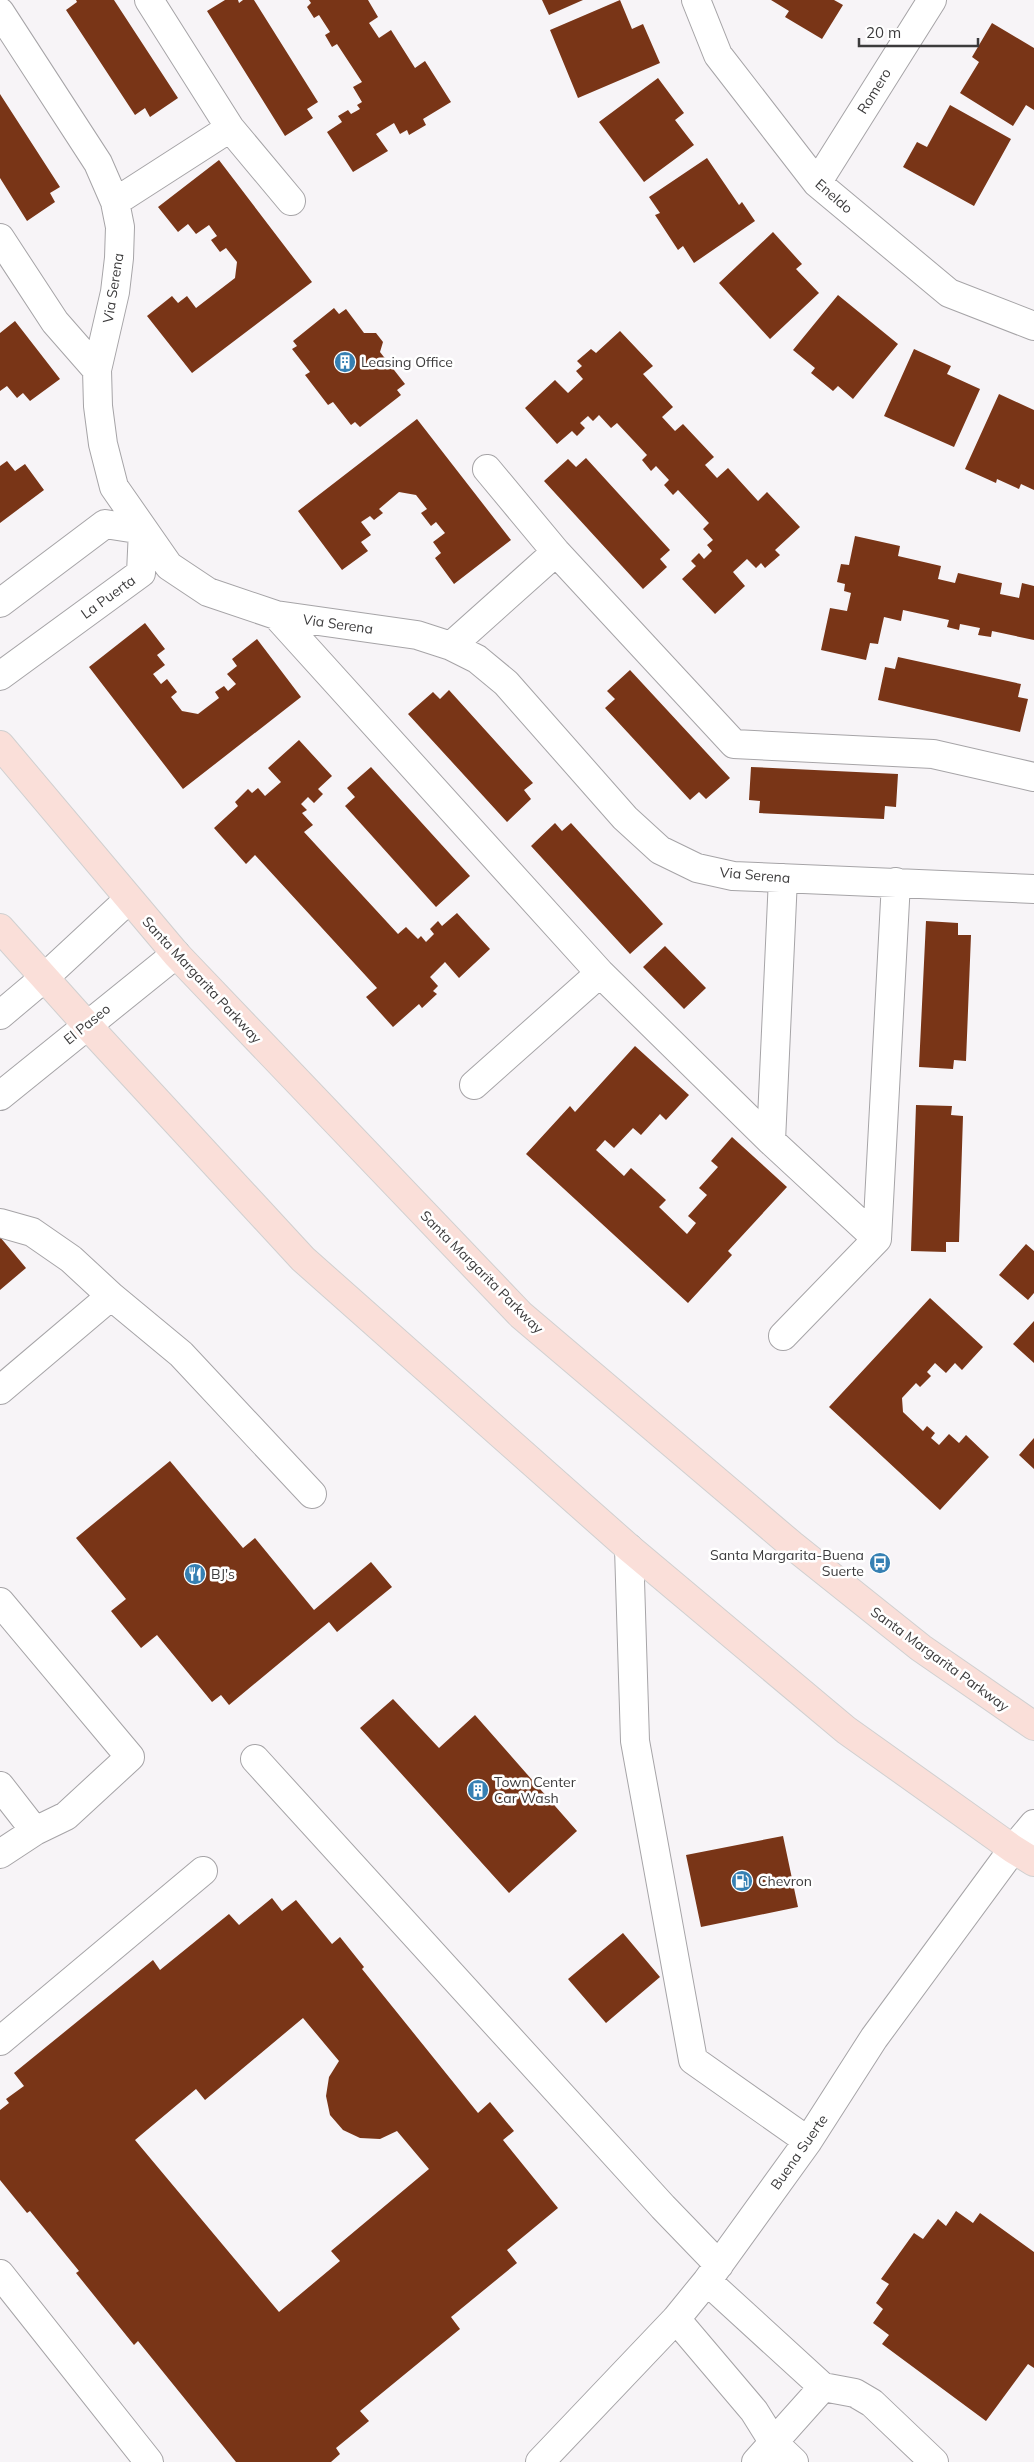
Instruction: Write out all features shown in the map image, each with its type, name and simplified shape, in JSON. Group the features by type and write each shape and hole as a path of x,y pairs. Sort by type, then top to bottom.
{"main road":[{"name":"Santa Margarita Parkway","path":"0,745 128,900 176,954 521,1315 792,1545 921,1648 1034,1726"},
{"path":"0,928 303,1260 629,1548 846,1730 1023,1855"}],"street":[{"path":"149,0 230,128 291,201"},
{"name":"Eneldo","path":"696,0 718,55 817,183 949,293 1034,326"},
{"name":"Romero","path":"817,183 932,0"},
{"name":"Via Serena","path":"0,12 98,163 115,202 120,227 119,258 115,292 97,370 102,444 114,487 169,566 208,592 276,615 417,635 451,646 477,659 506,683 625,818 660,850 697,868 724,874 782,878 1034,890"},
{"path":"115,202 230,128"},
{"path":"0,238 55,322 97,370"},
{"path":"487,469 556,552 734,744 933,754 1034,777"},
{"path":"0,603 105,524 143,530"},
{"name":"La Puerta","path":"0,676 141,573 143,530"},
{"path":"451,646 556,552"},
{"path":"276,615 600,973 771,1141 877,1239"},
{"path":"771,1141 782,878"},
{"path":"784,1336 877,1239 896,882"},
{"path":"0,1015 44,978 128,900"},
{"name":"El Paseo","path":"0,1096 86,1024 176,954"},
{"path":"474,1085 600,973"},
{"path":"0,1222 32,1232 71,1259 111,1296 181,1354 312,1494"},
{"path":"0,1390 111,1296"},
{"path":"629,1548 635,1741 693,2060 808,2141"},
{"path":"0,1602 130,1757 66,1816 35,1831 0,1854"},
{"path":"256,1759 657,2200 713,2273 823,2387 855,2393 872,2403 934,2462"},
{"path":"0,1786 35,1831"},
{"name":"Buena Suerte","path":"540,2462 676,2319 713,2273 808,2141 874,2038 1023,1855 1034,1824"},
{"path":"0,2041 202,1871"},
{"path":"0,2274 149,2462"},
{"path":"676,2319 754,2411 774,2442 794,2462"},
{"path":"756,2462 823,2387"}],"building":[{"path":"76,0 114,0 178,98 150,117 145,108 135,115 66,10 77,2"},
{"path":"225,0 238,0 239,3 243,0 254,0 318,102 307,109 313,118 285,136 207,11"},
{"path":"309,0 368,0 378,17 369,23 379,38 391,30 415,68 425,61 451,102 423,119 426,125 409,135 407,130 400,134 394,123 376,134 388,151 353,172 327,132 342,122 338,116 348,110 351,114 360,109 357,105 362,102 353,87 362,82 337,44 332,47 325,35 330,32 319,15 314,18 307,7 311,3"},
{"path":"542,0 583,0 549,15"},
{"path":"620,0 632,29 643,24 660,63 578,98 550,30"},
{"path":"771,0 834,0 843,5 822,39 785,17 789,11"},
{"path":"992,23 1034,48 1034,110 1026,105 1013,126 960,93 979,62 972,57"},
{"path":"658,78 684,113 675,120 694,145 644,182 599,122"},
{"path":"0,94 60,187 50,193 55,202 27,221 0,178"},
{"path":"950,105 1011,139 974,206 903,167 917,142 927,147"},
{"path":"707,158 739,205 742,202 755,221 694,263 683,246 678,250 655,215 660,213 649,197"},
{"path":"219,160 312,282 192,373 147,316 172,296 178,303 187,296 196,308 235,278 237,262 226,248 220,252 211,240 217,236 209,225 196,234 188,224 178,232 158,207"},
{"path":"773,232 802,264 796,269 819,293 770,339 719,283"},
{"path":"838,295 898,344 853,399 838,386 833,391 811,373 815,368 793,350"},
{"name":"Leasing Office","path":"334,308 339,314 346,309 364,333 376,333 383,342 380,352 405,384 397,390 401,395 360,427 355,422 351,425 333,402 328,405 305,375 310,372 292,349 297,346 293,341"},
{"path":"15,321 60,379 30,401 23,393 17,398 7,386 0,391 0,333"},
{"path":"620,331 653,366 643,374 673,407 662,417 675,431 683,424 714,457 705,465 717,478 728,468 758,501 767,492 800,527 775,550 780,555 765,568 761,563 756,568 747,559 733,572 745,586 715,614 682,579 696,566 691,561 699,553 704,559 712,551 707,545 713,540 703,529 709,523 678,490 673,495 664,485 669,480 656,466 651,471 642,460 647,455 617,423 611,428 599,415 593,421 588,416 580,423 585,428 577,436 572,431 557,444 525,408 555,380 568,393 583,379 576,371 582,366 577,361 591,349 596,353"},
{"path":"914,349 951,366 947,374 980,389 954,447 884,416"},
{"path":"999,394 1034,410 1034,490 1021,484 1019,489 997,479 996,483 965,469"},
{"path":"417,419 511,540 454,584 435,558 441,553 433,542 445,533 436,522 431,526 421,513 427,509 416,495 399,492 379,509 383,513 374,520 370,516 361,522 371,535 361,542 368,551 342,570 298,511"},
{"path":"586,458 670,550 660,559 667,567 643,589 544,481 568,459 576,467"},
{"path":"7,461 15,471 25,464 44,490 0,523 0,466"},
{"path":"855,536 900,546 898,556 941,566 938,579 955,583 958,573 1002,583 1000,594 1019,598 1022,583 1034,586 1034,640 992,631 991,637 978,635 980,628 960,624 959,630 947,627 949,620 903,610 901,621 884,617 878,644 870,643 866,660 821,650 830,608 847,611 851,593 844,591 845,584 837,582 841,564 849,565"},
{"path":"145,623 165,649 157,655 165,665 153,674 161,684 167,679 177,692 171,697 182,711 198,714 219,698 215,692 224,686 228,691 236,684 227,674 237,666 232,659 257,639 301,697 183,789 89,667"},
{"path":"898,657 1021,684 1018,697 1028,699 1020,732 878,700 885,667 895,669"},
{"path":"630,670 730,778 706,799 699,792 690,800 605,708 615,699 607,691"},
{"path":"449,690 533,783 524,790 531,799 507,822 408,714 433,692 440,699"},
{"path":"299,740 332,776 318,789 323,794 314,803 308,797 301,804 307,810 302,813 313,825 304,832 398,934 406,927 418,939 421,936 426,942 434,934 430,929 438,921 442,926 457,913 490,949 459,978 445,962 430,977 438,986 433,991 437,994 422,1008 419,1004 393,1027 366,997 377,988 255,855 246,864 214,828 238,806 235,802 248,789 252,793 258,788 265,796 281,782 268,768"},
{"path":"371,767 470,876 436,907 345,806 355,797 347,788"},
{"path":"751,767 898,774 896,807 885,806 884,819 759,813 760,801 749,800"},
{"path":"555,823 562,831 571,823 663,924 630,954 531,846"},
{"path":"926,921 958,923 958,935 971,935 966,1061 954,1060 953,1069 919,1067"},
{"path":"665,946 706,988 684,1009 643,967"},
{"path":"635,1046 689,1095 666,1120 660,1114 641,1135 633,1128 614,1148 605,1140 596,1150 624,1176 631,1168 666,1200 659,1207 687,1234 696,1223 688,1216 707,1195 699,1188 718,1167 711,1161 732,1137 787,1187 728,1251 732,1255 688,1303 526,1154 570,1106 575,1112"},
{"path":"916,1105 952,1106 951,1115 963,1116 959,1242 946,1242 946,1252 911,1251"},
{"path":"0,1237 26,1268 0,1290"},
{"path":"1026,1244 1034,1251 1034,1293 1028,1300 999,1275"},
{"path":"930,1298 983,1347 962,1370 955,1363 946,1373 935,1363 927,1372 931,1376 920,1387 916,1383 902,1398 903,1412 923,1431 927,1426 935,1433 931,1438 939,1445 949,1434 959,1443 966,1435 989,1457 940,1510 829,1407"},
{"path":"1034,1321 1034,1363 1013,1344"},
{"path":"1034,1438 1034,1469 1019,1455"},
{"name":"BJ's","path":"170,1461 243,1548 255,1538 314,1610 371,1562 392,1587 337,1632 329,1622 229,1705 221,1695 212,1702 157,1635 141,1648 111,1611 126,1599 76,1538"},
{"name":"Town Center Car Wash","path":"393,1699 439,1748 475,1715 577,1831 509,1893 360,1728"},
{"name":"Chevron","path":"783,1836 798,1907 701,1927 686,1855"},
{"path":"272,1898 282,1911 296,1900 332,1944 340,1937 364,1967 362,1969 478,2113 490,2102 514,2131 503,2140 558,2208 507,2250 517,2263 451,2317 460,2329 360,2411 369,2421 336,2448 340,2454 331,2462 236,2462 138,2341 134,2345 76,2273 79,2271 30,2211 27,2213 0,2180 0,2110 9,2103 6,2099 24,2086 14,2073 153,1960 160,1970 229,1914 239,1925","holes":["303,2018 339,2061 329,2077 326,2096 330,2115 343,2130 360,2138 380,2139 397,2131 429,2169 331,2251 340,2261 279,2312 135,2140 196,2089 205,2100"]},
{"path":"623,1933 660,1977 606,2023 568,1979"},
{"path":"956,2211 973,2223 980,2213 1034,2252 1034,2368 1028,2364 986,2421 882,2344 889,2335 873,2323 883,2309 876,2303 889,2284 881,2279 914,2233 923,2239 938,2219 946,2226"}],"place":[{"name":"Leasing Office","path":"345,362"},
{"name":"Santa Margarita-Buena Suerte","path":"880,1563"},
{"name":"BJ's","path":"195,1574"},
{"name":"Town Center Car Wash","path":"478,1790"},
{"name":"Chevron","path":"742,1881"}]}
